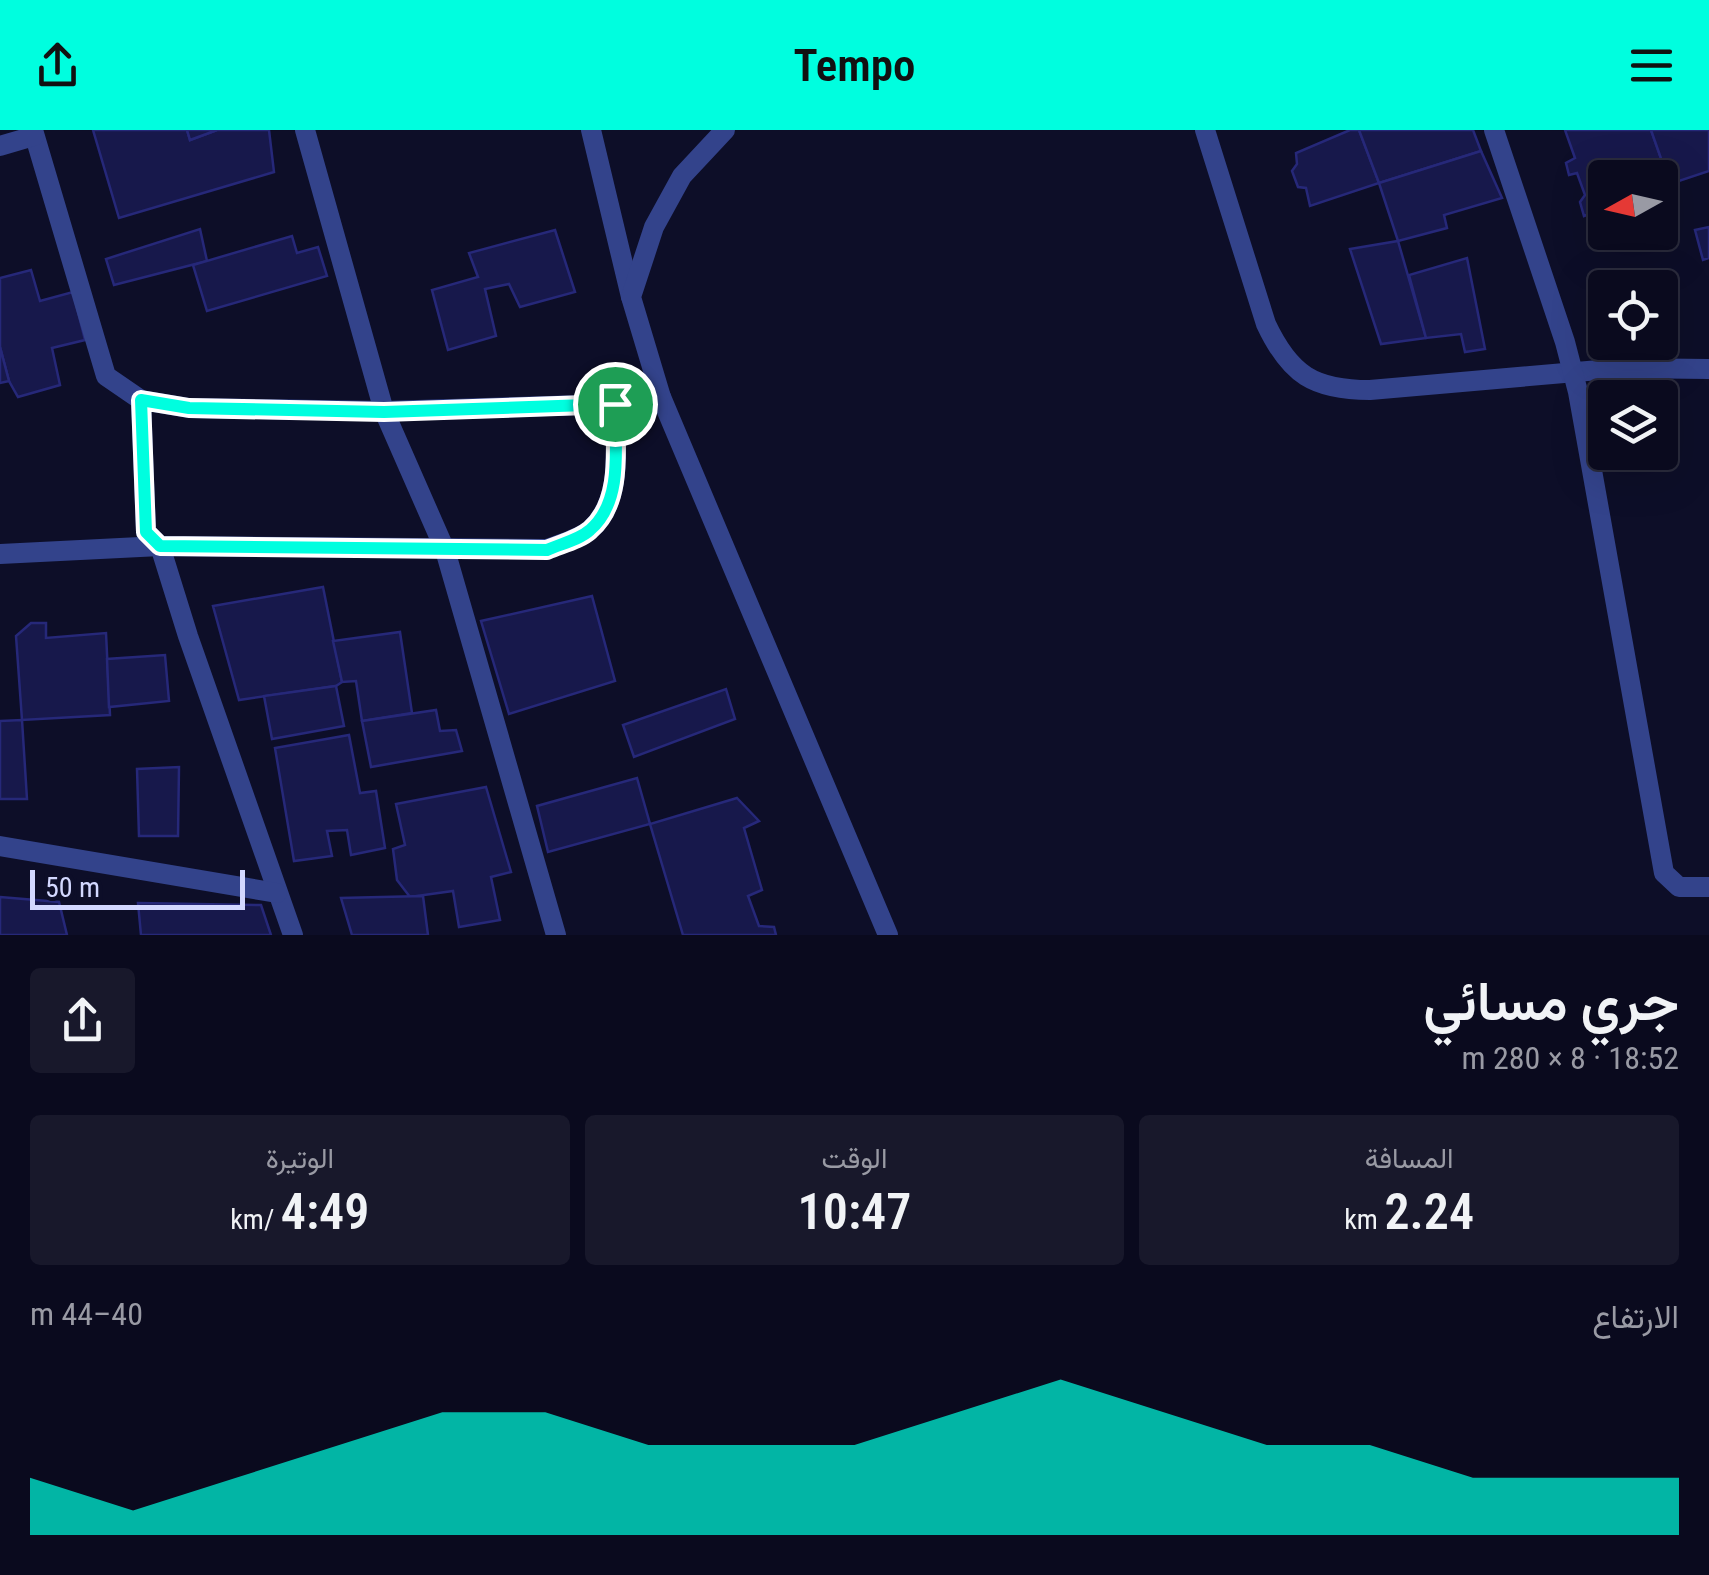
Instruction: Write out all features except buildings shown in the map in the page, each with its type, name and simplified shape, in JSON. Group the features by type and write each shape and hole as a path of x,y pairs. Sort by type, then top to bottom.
{"street":[{"path":"306,130 384,412 445,550 556,935"},
{"path":"591,130 631,298 661,397 888,935"},
{"path":"631,298 654,227 682,176 726,130"},
{"path":"1205,130 1266,324 1281,354 1305,377 1337,390 1370,390 1573,371 1709,369"},
{"path":"1494,130 1573,371 1664,873 1680,887 1709,887"},
{"path":"0,146 34,133 106,376 141,400 189,408 384,412 615,404 661,397"},
{"path":"141,400 146,532 160,546 292,935"},
{"path":"0,554 160,546 547,550 588,532 606,510 615,473 615,404"},
{"path":"0,846 277,893"}],"route":[{"path":"141,400 189,408 384,412 615,404 615,473 606,510 588,532 547,550 160,546 146,532 141,400"}]}
